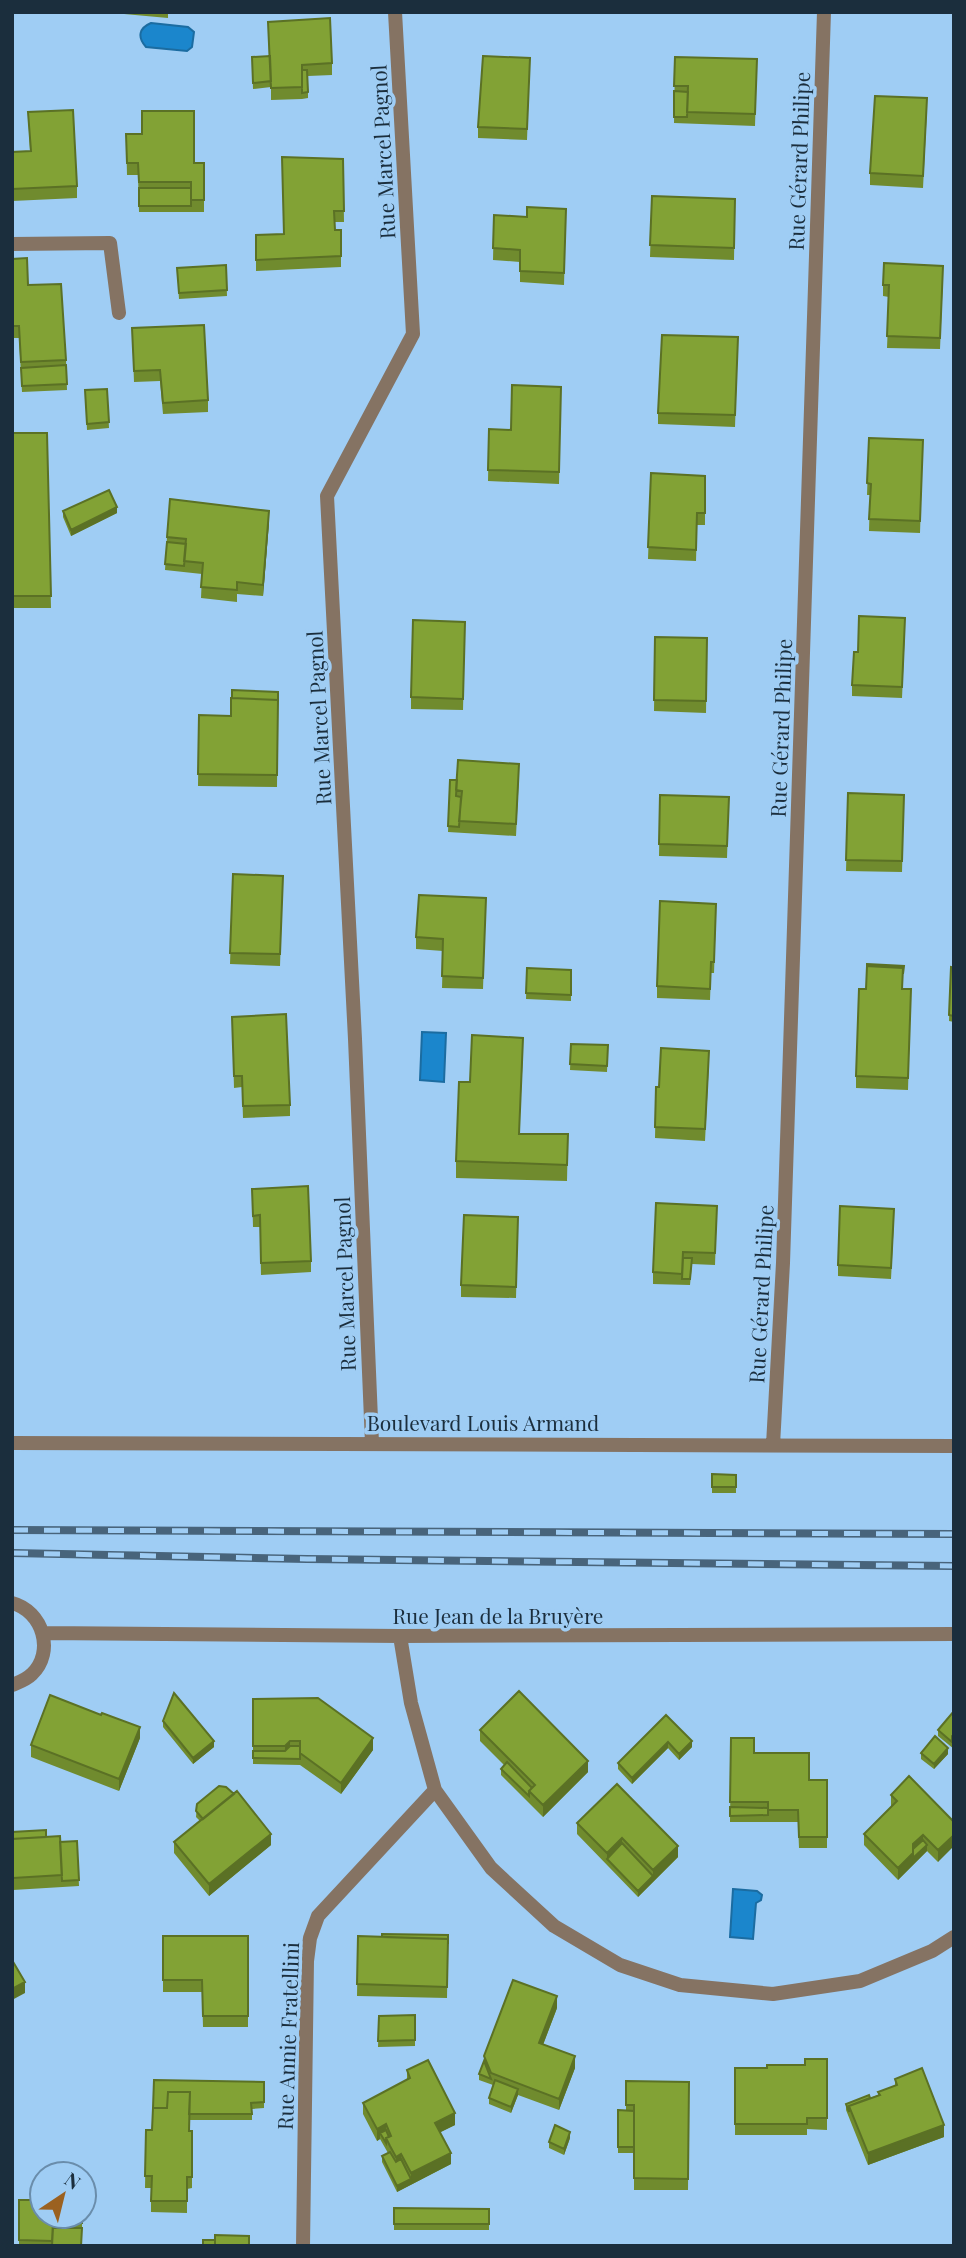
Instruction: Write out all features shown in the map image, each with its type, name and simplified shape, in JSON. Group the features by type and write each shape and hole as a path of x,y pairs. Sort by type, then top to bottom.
{"street":[{"name":"Rue Marcel Pagnol","path":"372,1443 356,1052 327,496 413,334 395,12"},
{"name":"Rue Gérard Philipe","path":"773,1445 783,1263 824,12"},
{"path":"12,244 110,243 118,313"},
{"name":"Boulevard Louis Armand","path":"12,1443 954,1446"},
{"path":"12,1603 26,1609 37,1620 43,1633 44,1646 42,1660 34,1672 12,1685"},
{"name":"Rue Jean de la Bruyère","path":"43,1633 400,1636 954,1634"},
{"path":"400,1636 411,1703 435,1790 491,1868 554,1926 620,1965 680,1986 773,1994 860,1981 932,1951 954,1937"},
{"name":"Rue Annie Fratellini","path":"303,2246 307,1961 310,1938 318,1916 435,1790"}],"water":[{"path":"151,23 188,27 194,32 192,47 187,51 146,47 141,40 141,33 144,27"},
{"path":"422,1032 446,1033 444,1082 420,1080"},
{"path":"733,1889 757,1891 762,1895 761,1900 756,1903 753,1939 730,1937"}],"building":[{"path":"330,18 332,63 302,65 302,87 271,88 268,22"},
{"path":"270,56 271,81 253,83 252,57"},
{"path":"483,56 530,58 527,129 478,127"},
{"path":"675,57 757,59 755,114 687,112 688,86 674,86"},
{"path":"302,70 307,70 308,92 302,93"},
{"path":"674,91 688,92 687,117 674,117"},
{"path":"875,96 927,98 923,176 870,173"},
{"path":"73,110 77,186 12,189 12,152 31,151 28,112"},
{"path":"142,111 194,111 194,163 204,163 204,200 191,200 191,182 139,182 138,163 127,163 126,134 142,134"},
{"path":"282,157 343,159 344,211 334,211 335,230 341,230 341,256 256,260 256,235 284,234"},
{"path":"139,188 191,188 191,206 139,206"},
{"path":"652,196 735,199 734,248 650,245"},
{"path":"527,207 566,209 564,273 520,271 520,250 493,248 494,215 527,217"},
{"path":"27,258 28,285 61,284 66,360 21,362 19,326 12,326 12,259"},
{"path":"884,263 943,266 940,338 887,336 889,285 883,285"},
{"path":"226,265 227,290 179,293 177,268"},
{"path":"204,325 208,400 163,403 160,370 134,371 132,328"},
{"path":"662,335 738,337 735,415 658,413"},
{"path":"66,365 67,384 22,386 21,368"},
{"path":"512,385 561,387 559,472 488,470 489,429 511,430"},
{"path":"107,389 109,422 87,424 85,390"},
{"path":"12,433 47,433 51,596 12,596"},
{"path":"869,438 923,440 920,521 869,519"},
{"path":"651,473 705,476 705,513 697,513 696,550 648,547"},
{"path":"109,490 117,507 71,530 63,511"},
{"path":"170,499 269,511 263,585 237,582 237,590 201,587 203,563 184,561 186,539 167,537"},
{"path":"167,542 186,544 184,566 165,564"},
{"path":"859,616 905,618 902,687 852,685 854,652 858,652"},
{"path":"413,620 465,622 463,699 411,697"},
{"path":"655,637 707,638 706,701 654,700"},
{"path":"232,690 278,692 278,700 232,698"},
{"path":"231,698 278,700 277,775 198,774 199,715 231,716"},
{"path":"458,760 519,764 516,824 459,821 462,791 456,790"},
{"path":"450,780 457,780 456,796 461,797 459,827 448,826"},
{"path":"848,793 904,795 902,861 846,860"},
{"path":"660,795 729,797 727,846 659,844"},
{"path":"233,874 283,876 280,954 230,953"},
{"path":"419,895 486,898 483,978 442,976 443,939 416,937"},
{"path":"660,901 716,904 710,989 657,986"},
{"path":"867,964 904,966 903,974 903,968"},
{"path":"867,966 903,968 902,989 911,989 908,1078 856,1076 859,989 866,989"},
{"path":"951,967 954,968 954,1016 949,1015"},
{"path":"527,968 571,970 571,995 526,993"},
{"path":"286,1014 290,1105 243,1106 242,1076 234,1076 232,1017"},
{"path":"472,1035 523,1038 519,1134 568,1134 567,1165 456,1161 459,1082 470,1082"},
{"path":"571,1044 608,1045 607,1066 570,1064"},
{"path":"661,1048 709,1051 705,1129 655,1127"},
{"path":"308,1186 311,1261 261,1263 260,1215 253,1216 252,1189"},
{"path":"656,1203 717,1206 715,1253 683,1252 682,1274 653,1272"},
{"path":"840,1206 894,1209 891,1268 838,1265"},
{"path":"464,1215 518,1217 516,1287 461,1285"},
{"path":"683,1258 692,1258 690,1279 682,1279"},
{"path":"712,1474 736,1475 736,1487 712,1487"},
{"path":"519,1691 588,1761 543,1805 529,1791 535,1785 480,1730"},
{"path":"174,1693 214,1741 193,1758 163,1721"},
{"path":"50,1695 140,1727 119,1779 31,1745"},
{"path":"318,1698 373,1738 341,1783 300,1753 300,1741 290,1741 285,1746 253,1746 253,1699"},
{"path":"954,1711 954,1735 952,1742 938,1730"},
{"path":"666,1715 692,1741 679,1754 668,1742 632,1778 618,1763"},
{"path":"935,1736 948,1748 934,1764 921,1753"},
{"path":"731,1738 754,1738 754,1753 809,1753 809,1780 827,1780 827,1837 799,1837 798,1810 768,1810 768,1802 730,1802"},
{"path":"290,1746 300,1746 300,1759 253,1758 253,1751 285,1751"},
{"path":"507,1762 532,1788 529,1796 501,1769"},
{"path":"909,1776 954,1822 954,1835 938,1850 923,1835 913,1844 913,1853 898,1868 864,1834 897,1801 891,1795"},
{"path":"617,1784 678,1846 653,1870 622,1838 607,1853 577,1823"},
{"path":"219,1786 226,1787 234,1794 203,1819 196,1811 197,1804"},
{"path":"237,1791 271,1834 209,1884 174,1842"},
{"path":"730,1807 768,1808 768,1815 730,1816"},
{"path":"46,1830 46,1837 12,1839 12,1832"},
{"path":"60,1836 62,1875 13,1878 12,1839"},
{"path":"923,1840 927,1845 913,1858 913,1849"},
{"path":"77,1841 79,1880 62,1881 60,1842"},
{"path":"622,1843 653,1876 638,1891 607,1859"},
{"path":"382,1934 448,1935 448,1939 382,1937"},
{"path":"163,1936 248,1936 248,2016 203,2016 202,1980 163,1980"},
{"path":"358,1936 448,1939 447,1987 357,1984"},
{"path":"12,1960 25,1982 12,1989"},
{"path":"513,1980 557,1996 539,2043 575,2056 559,2099 491,2073 484,2056"},
{"path":"415,2015 415,2040 378,2041 379,2016"},
{"path":"805,2059 827,2059 827,2118 807,2118 807,2124 735,2124 735,2068 805,2065"},
{"path":"428,2060 455,2113 435,2123 451,2153 411,2173 401,2154 396,2157 390,2146 386,2138 391,2136 386,2124 377,2129 363,2103 410,2078 407,2070"},
{"path":"484,2061 491,2079 479,2074"},
{"path":"922,2068 944,2125 868,2153 849,2106 880,2095 878,2092 897,2085 895,2079"},
{"path":"154,2080 264,2082 264,2102 251,2103 252,2114 189,2114 190,2092 168,2092 167,2108 153,2108"},
{"path":"495,2080 518,2089 511,2107 489,2098"},
{"path":"626,2081 689,2082 688,2179 634,2178 634,2105 626,2105"},
{"path":"168,2092 190,2092 192,2177 187,2177 187,2201 151,2201 152,2176 145,2176 146,2130 152,2130 153,2108 167,2108"},
{"path":"869,2095 870,2098 849,2106 849,2112 846,2104"},
{"path":"618,2110 634,2111 634,2147 618,2147"},
{"path":"555,2125 570,2132 564,2149 549,2142"},
{"path":"386,2130 389,2137 386,2138 386,2143 380,2133"},
{"path":"390,2152 396,2162 401,2159 411,2179 397,2186 382,2156"},
{"path":"19,2200 28,2200 28,2230 53,2230 52,2241 19,2240"},
{"path":"394,2208 489,2209 489,2224 394,2224"},
{"path":"53,2230 82,2230 81,2246 52,2246"},
{"path":"215,2235 249,2236 249,2246 215,2246"},
{"path":"203,2240 215,2240 215,2246 203,2246"}],"railway":[{"path":"12,1530 954,1534"},
{"path":"12,1553 954,1566"}]}
